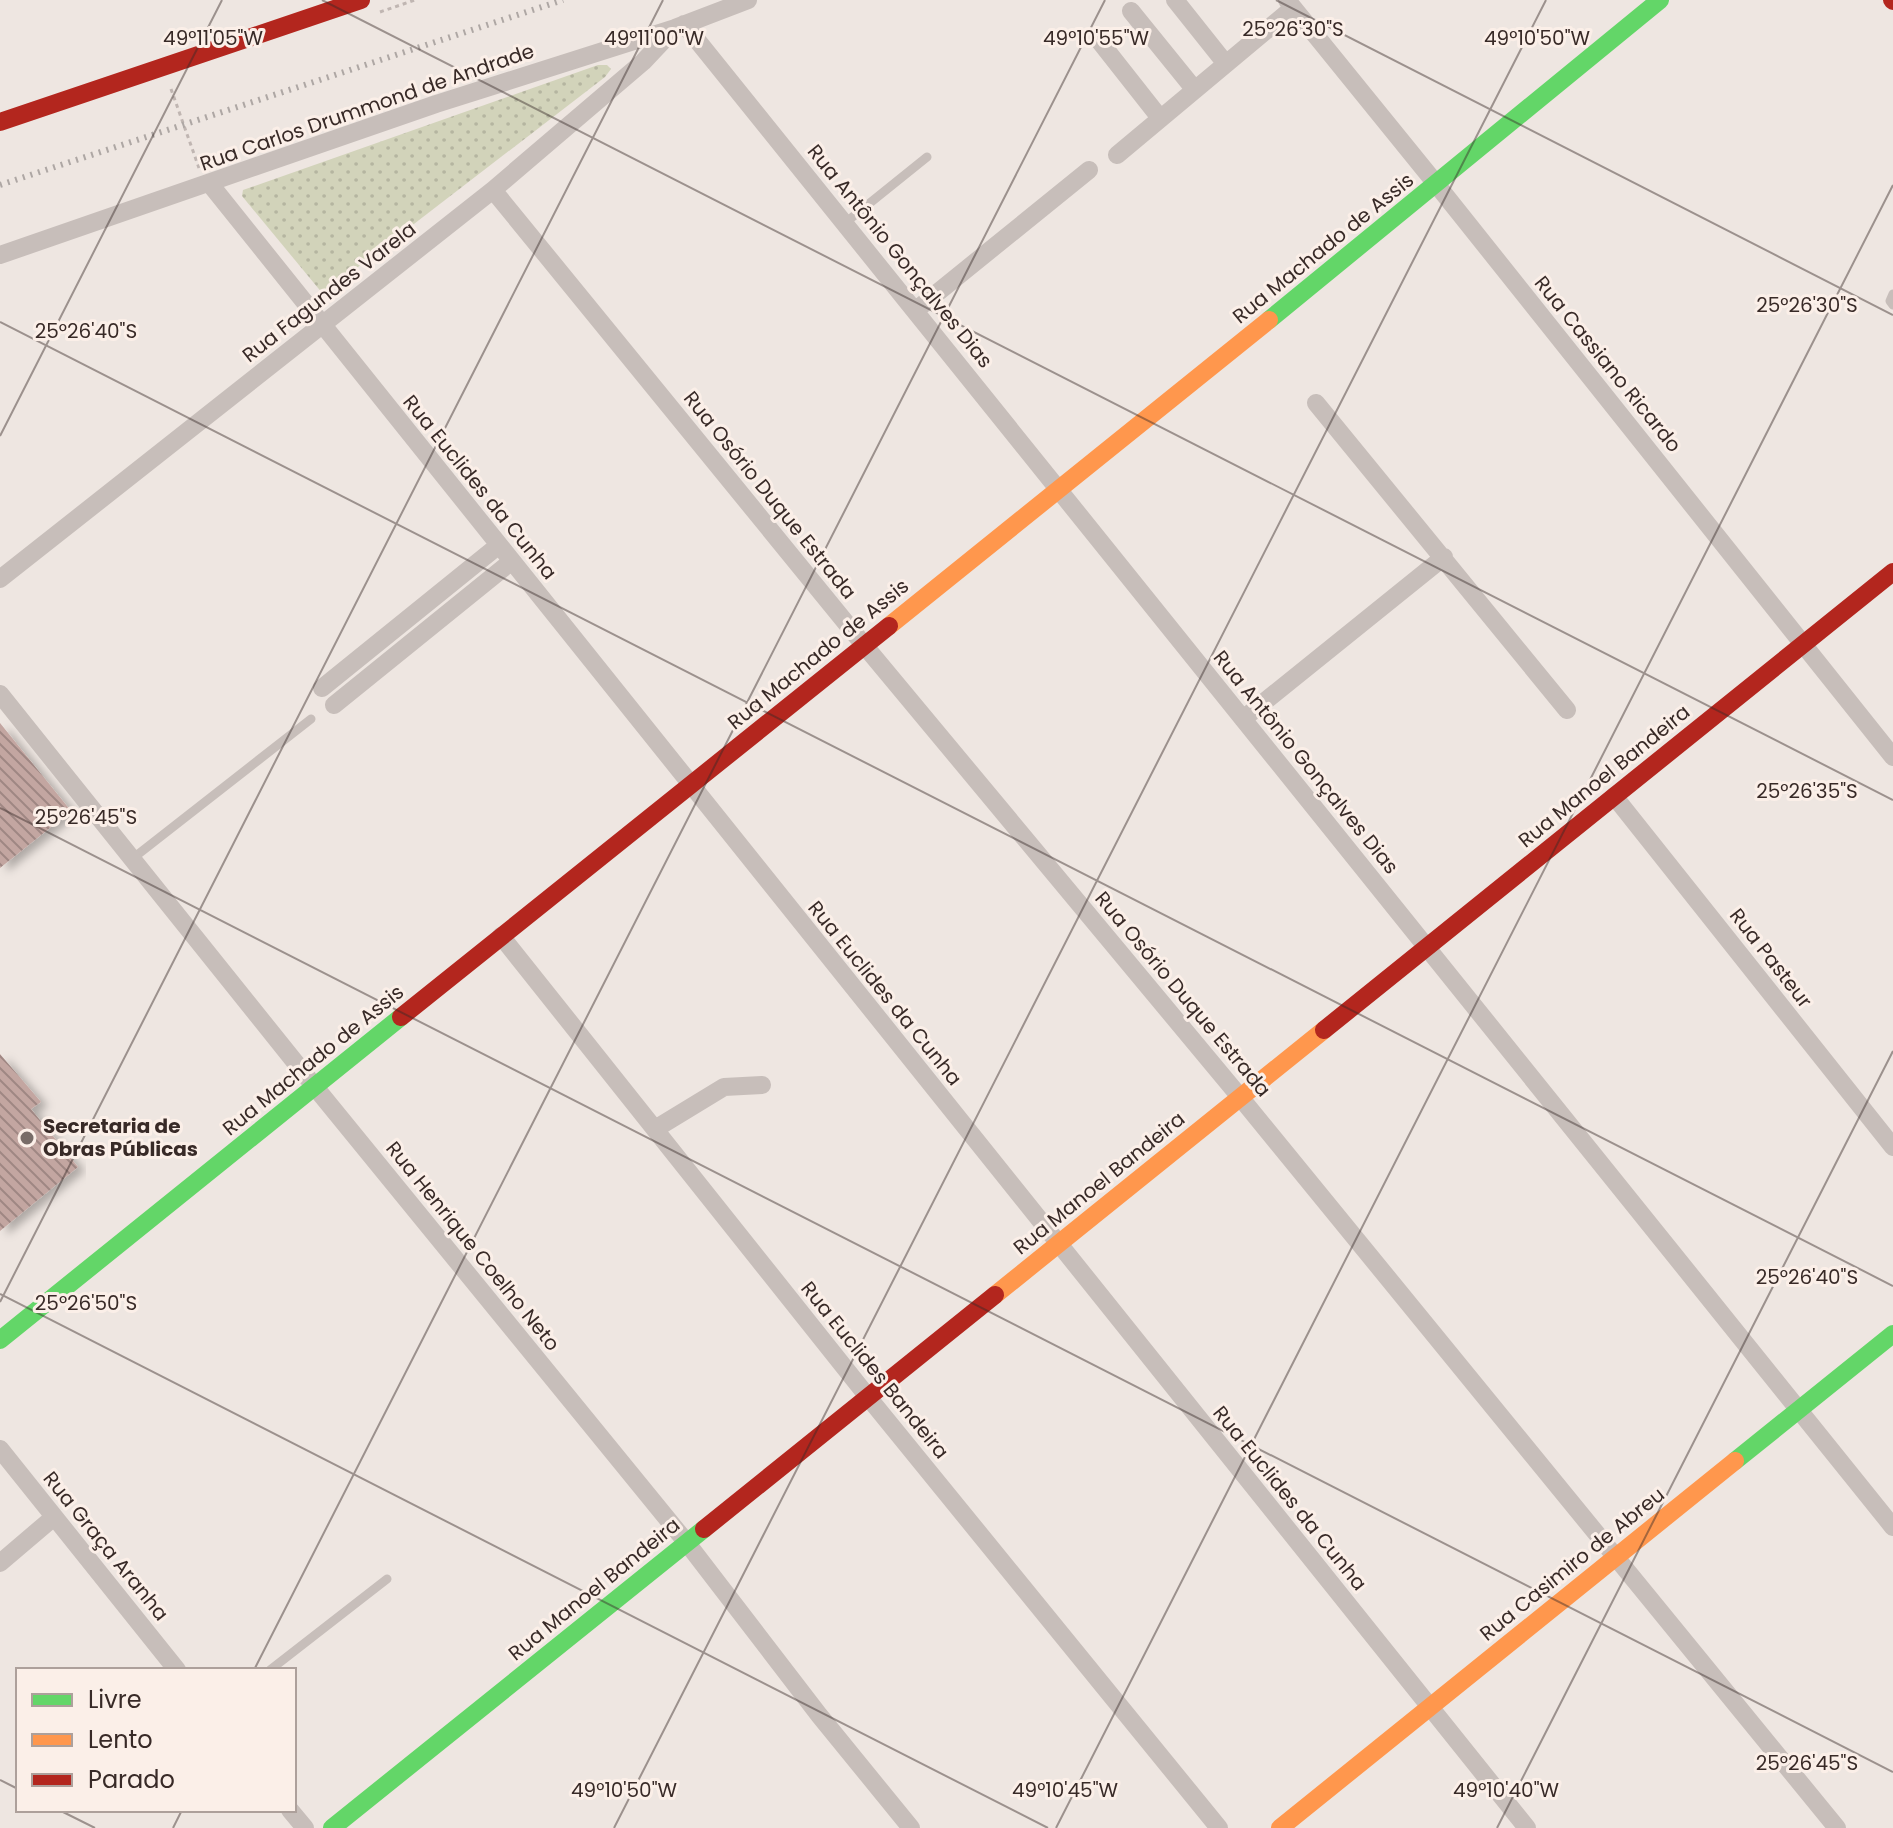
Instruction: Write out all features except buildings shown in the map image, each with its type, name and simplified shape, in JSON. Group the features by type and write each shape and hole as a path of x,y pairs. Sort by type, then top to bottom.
{"street":[{"path":"0,122 361,0"},
{"name":"Rua Carlos Drummond de Andrade","path":"0,255 436,104 680,26 748,0"},
{"path":"1175,0 1226,64"},
{"name":"Rua Machado de Assis","path":"0,1340 1437,185 1660,0"},
{"path":"1117,155 1226,64 1290,4"},
{"name":"Rua Cassiano Ricardo","path":"1290,4 1893,757"},
{"path":"1131,11 1195,90"},
{"name":"Rua Fagundes Varela","path":"0,579 493,190 643,62 680,26"},
{"name":"Rua Antônio Gonçalves Dias","path":"680,26 916,310 1893,1527"},
{"path":"1097,38 1160,118"},
{"path":"916,310 1089,170"},
{"name":"Rua Euclides da Cunha","path":"207,185 323,325 1527,1828"},
{"name":"Rua Osório Duque Estrada","path":"493,190 1837,1828"},
{"path":"1316,403 1567,710"},
{"path":"322,688 499,545"},
{"path":"1243,719 1444,557"},
{"path":"334,705 512,561"},
{"name":"Rua Manoel Bandeira","path":"332,1828 1893,572"},
{"name":"Rua Henrique Coelho Neto","path":"0,694 687,1543 819,1715 911,1828"},
{"name":"Rua Pasteur","path":"1614,796 1893,1147"},
{"name":"Rua Euclides Bandeira","path":"501,936 868,1397 1219,1828"},
{"path":"655,1129 724,1087 762,1085"},
{"name":"Rua Casimiro de Abreu","path":"1280,1828 1893,1334"},
{"name":"Rua Graça Aranha","path":"0,1449 175,1668"},
{"path":"0,1563 54,1517"},
{"path":"292,1812 305,1828"}],"lane":[{"path":"845,223 927,157"},
{"path":"1893,294 1890,301 1893,305"},
{"path":"132,859 311,719"},
{"path":"273,1668 387,1579"}],"path":[{"path":"168,81 207,185"}],"green space":[{"path":"598,65 607,65 611,69 605,77 323,294 242,196 243,190"}],"railway":[{"path":"0,185 563,0"}],"traffic: fast":[{"path":"1269,320 1660,0"},
{"path":"0,1340 401,1017"},
{"path":"1735,1461 1893,1334"},
{"path":"332,1828 704,1529"}],"traffic: slow":[{"path":"889,626 1269,320"},
{"path":"995,1295 1324,1030"},
{"path":"1280,1828 1735,1461"}],"traffic: jam":[{"path":"0,122 361,0"},
{"path":"1324,1030 1893,572"},
{"path":"401,1017 889,626"},
{"path":"704,1529 995,1295"}],"place":[{"name":"Secretaria de Obras Públicas","path":"27,1138"}]}
